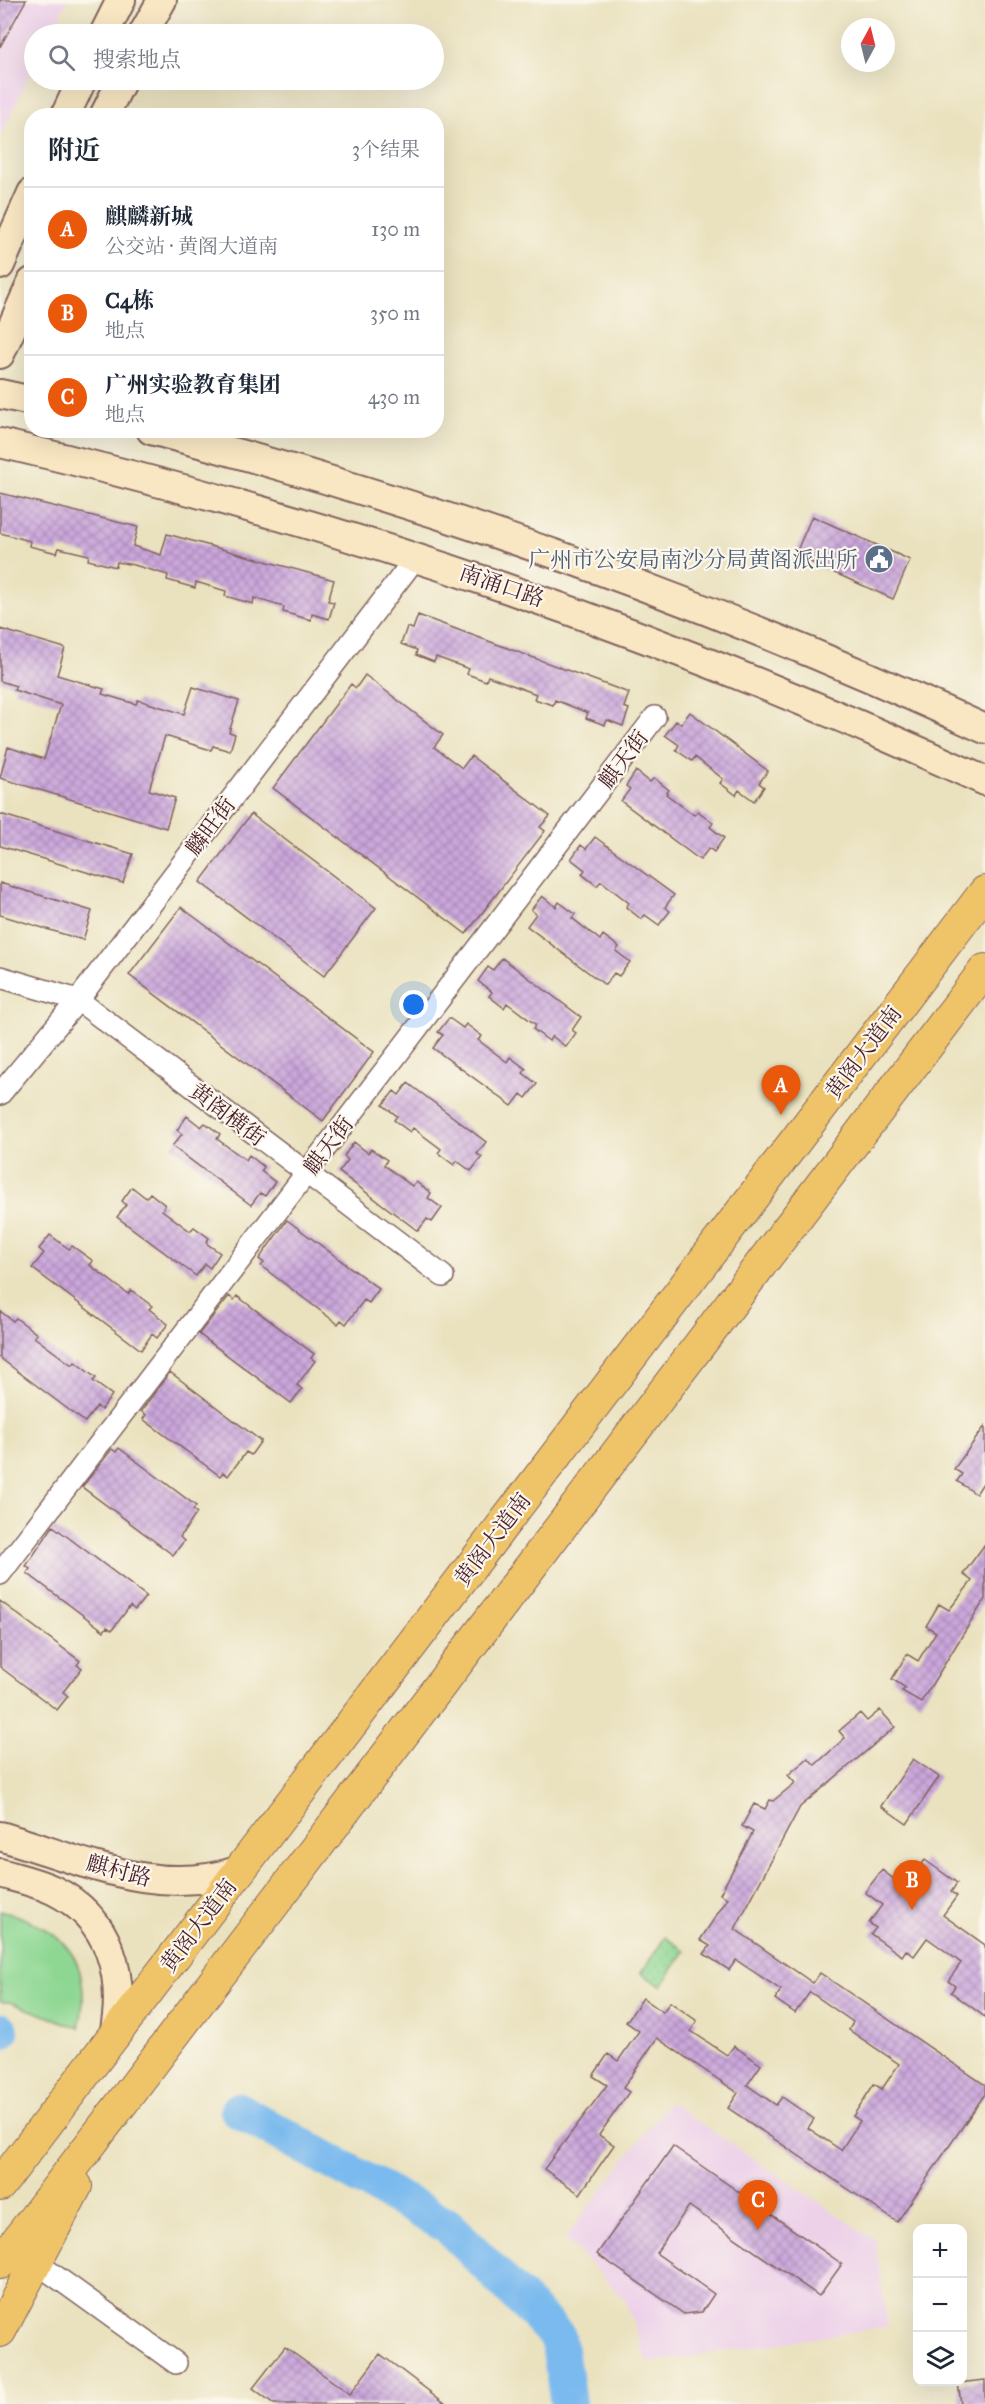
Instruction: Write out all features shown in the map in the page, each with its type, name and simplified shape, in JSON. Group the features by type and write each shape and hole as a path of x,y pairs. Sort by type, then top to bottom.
{"main road":[{"path":"109,24 121,0"},
{"path":"149,24 162,0"},
{"path":"69,108 77,90"},
{"path":"108,108 117,90"},
{"path":"0,265 24,211"},
{"path":"0,354 24,300"},
{"path":"0,394 24,399"},
{"path":"180,438 340,483 572,559 789,643 985,729"},
{"name":"南涌口路","path":"0,442 211,495 417,556 669,645 781,690 985,781"},
{"name":"黄阁大道南","path":"0,2185 985,892"},
{"path":"0,2263 985,970"},
{"name":"麒村路","path":"0,1836 150,1880 187,1882 223,1876 240,1870"},
{"name":"麒村路","path":"0,1873 53,1890 74,1904 92,1921 105,1941 117,1971 119,2012 114,2036"},
{"path":"0,2157 73,2090"},
{"path":"0,2331 111,2117"}],"street":[{"name":"麟旺街","path":"0,1094 78,1000 417,556"},
{"name":"麒天街","path":"0,1574 655,717"},
{"name":"黄阁横街","path":"0,977 78,1000 443,1276"},
{"path":"37,2263 176,2363"}],"shaded area":[{"path":"0,0 68,0 55,24 24,24 24,87 0,139"},
{"path":"669,2102 875,2240 888,2327 647,2363 625,2299 565,2238"}],"green space":[{"path":"0,1910 41,1927 57,1937 69,1950 78,1965 82,1983 83,2004 79,2028 9,2002 0,2002"},
{"path":"665,1937 685,1951 661,1986 641,1973"}],"building":[{"path":"0,0 26,0 0,47"},
{"path":"0,493 138,527 133,546 161,555 167,534 334,580 328,601 334,602 329,619 312,614 311,620 283,612 284,607 254,598 253,604 225,596 226,591 196,582 195,588 167,580 168,575 134,565 117,562 116,567 88,560 89,555 59,548 57,553 29,546 30,541 0,533"},
{"path":"812,516 910,560 893,599 795,555"},
{"path":"418,615 629,693 624,707 629,709 623,726 607,720 605,725 586,718 588,713 555,700 553,705 534,699 536,694 488,676 486,681 467,674 469,669 436,657 434,662 416,655 417,650 401,644 407,627 413,629"},
{"path":"0,629 65,648 57,675 104,689 102,694 136,704 138,700 184,714 193,687 239,701 229,732 235,734 230,751 213,746 211,750 165,736 149,790 175,798 166,828 0,778 8,747 44,759 61,705 14,690 16,686 0,681"},
{"path":"365,675 443,735 434,747 462,768 471,756 550,816 540,827 545,831 466,934 273,788 351,684 356,688"},
{"path":"690,712 768,771 759,783 764,787 754,801 739,790 736,795 720,783 723,779 695,757 692,761 676,750 679,745 665,735 676,721 681,724"},
{"path":"636,771 650,782 654,778 669,790 666,794 694,815 698,811 713,823 710,827 724,838 714,852 709,848 700,860 621,801 630,789 626,786"},
{"path":"0,814 133,854 123,883 0,846"},
{"path":"251,814 376,908 324,976 200,882"},
{"path":"595,837 674,895 665,907 670,911 659,925 645,915 641,919 626,907 629,903 601,881 597,886 582,874 585,870 571,859 581,845 586,849"},
{"path":"0,883 92,911 83,940 0,915"},
{"path":"542,896 556,907 559,902 575,914 572,918 600,940 603,935 619,947 616,951 630,962 619,976 614,973 605,985 527,926 536,914 531,910"},
{"path":"181,907 374,1052 323,1121 129,975"},
{"path":"502,958 581,1017 572,1030 576,1033 566,1047 552,1036 549,1041 533,1029 536,1025 507,1003 504,1008 489,996 492,992 478,981 488,967 493,970"},
{"path":"449,1018 463,1028 466,1024 482,1036 478,1040 507,1062 510,1057 526,1069 523,1073 537,1084 526,1098 521,1094 512,1106 433,1048 443,1035 438,1032"},
{"path":"408,1083 486,1142 477,1154 482,1157 471,1171 457,1161 454,1165 438,1153 441,1149 413,1128 410,1132 394,1120 397,1116 383,1105 394,1091 399,1095"},
{"path":"187,1116 201,1127 205,1123 220,1134 217,1139 246,1160 249,1155 264,1167 261,1171 275,1182 265,1196 260,1193 251,1205 172,1146 182,1134 177,1130"},
{"path":"354,1142 368,1153 371,1149 387,1160 384,1165 412,1186 416,1182 431,1193 428,1198 442,1208 432,1222 427,1219 418,1231 339,1172 348,1160 344,1156"},
{"path":"132,1187 146,1198 150,1193 165,1205 162,1210 190,1231 194,1227 209,1238 206,1243 220,1253 210,1268 205,1264 196,1276 117,1217 126,1205 122,1201"},
{"path":"287,1220 379,1289 369,1303 364,1300 346,1324 341,1320 338,1324 261,1266 264,1263 259,1259"},
{"path":"50,1235 69,1249 72,1246 93,1261 90,1265 128,1294 131,1290 152,1306 149,1309 168,1324 157,1338 152,1334 141,1350 32,1268 44,1253 39,1249"},
{"path":"229,1296 234,1300 237,1296 314,1354 311,1358 315,1361 297,1385 302,1389 291,1403 199,1334"},
{"path":"0,1311 13,1321 16,1318 37,1334 34,1337 72,1365 75,1362 96,1378 93,1381 112,1395 101,1410 97,1406 85,1422 0,1358"},
{"path":"170,1372 261,1441 251,1455 246,1452 228,1476 223,1472 220,1476 143,1419 146,1415 141,1411"},
{"path":"985,1426 985,1480 976,1494 957,1481 962,1474 954,1469"},
{"path":"119,1448 196,1506 193,1510 197,1513 180,1537 184,1541 173,1555 82,1487 112,1449 116,1452"},
{"path":"53,1526 146,1596 135,1610 130,1606 112,1630 107,1627 104,1631 27,1573 30,1569 26,1566"},
{"path":"985,1544 985,1599 921,1702 902,1691 906,1688 892,1679 907,1654 918,1661 936,1632 926,1626 939,1604 949,1610 972,1581 963,1574"},
{"path":"0,1601 80,1661 77,1665 82,1668 63,1692 68,1696 57,1710 0,1667"},
{"path":"880,1710 895,1727 800,1807 735,1929 813,1983 820,1973 985,2085 985,2094 897,2222 728,2108 738,2093 657,2038 623,2088 629,2092 599,2135 614,2145 580,2194 544,2169 607,2085 593,2076 608,2054 618,2061 639,2031 626,2022 643,1998 663,2012 670,2002 697,2021 691,2031 727,2055 734,2046 761,2065 747,2085 776,2105 782,2097 814,2119 808,2128 841,2150 860,2121 853,2116 874,2084 882,2089 899,2064 849,2030 853,2022 810,1992 795,2013 775,1999 781,1990 736,1960 729,1970 704,1954 710,1946 700,1940 728,1898 720,1894 753,1832 742,1826 754,1804 765,1809 770,1800 773,1801 795,1783 788,1775 808,1758 815,1765 845,1738 839,1731 860,1713 867,1721"},
{"path":"913,1759 939,1777 907,1824 881,1806"},
{"path":"925,1860 957,1883 951,1892 957,1896 943,1915 985,1945 985,2017 951,1992 955,1986 948,1981 961,1963 944,1950 927,1938 914,1956 906,1950 902,1956 871,1934 876,1928 869,1923 882,1905 865,1892 882,1870 899,1883 913,1864 919,1868"},
{"path":"673,2146 842,2264 819,2296 689,2206 656,2253 714,2294 702,2312 684,2314 597,2254"},
{"path":"285,2347 350,2394 380,2354 446,2404 274,2404 253,2388"},
{"path":"985,2380 985,2404 961,2404 958,2386 967,2386 967,2382"}],"waterway":[{"path":"238,2110 448,2226 558,2337 568,2404"}],"place":[{"name":"广州市公安局南沙分局黄阁派出所","path":"879,559"},
{"name":"麒麟新城","path":"781,1115"},
{"name":"C4栋","path":"912,1910"},
{"name":"广州实验教育集团","path":"758,2230"}]}
